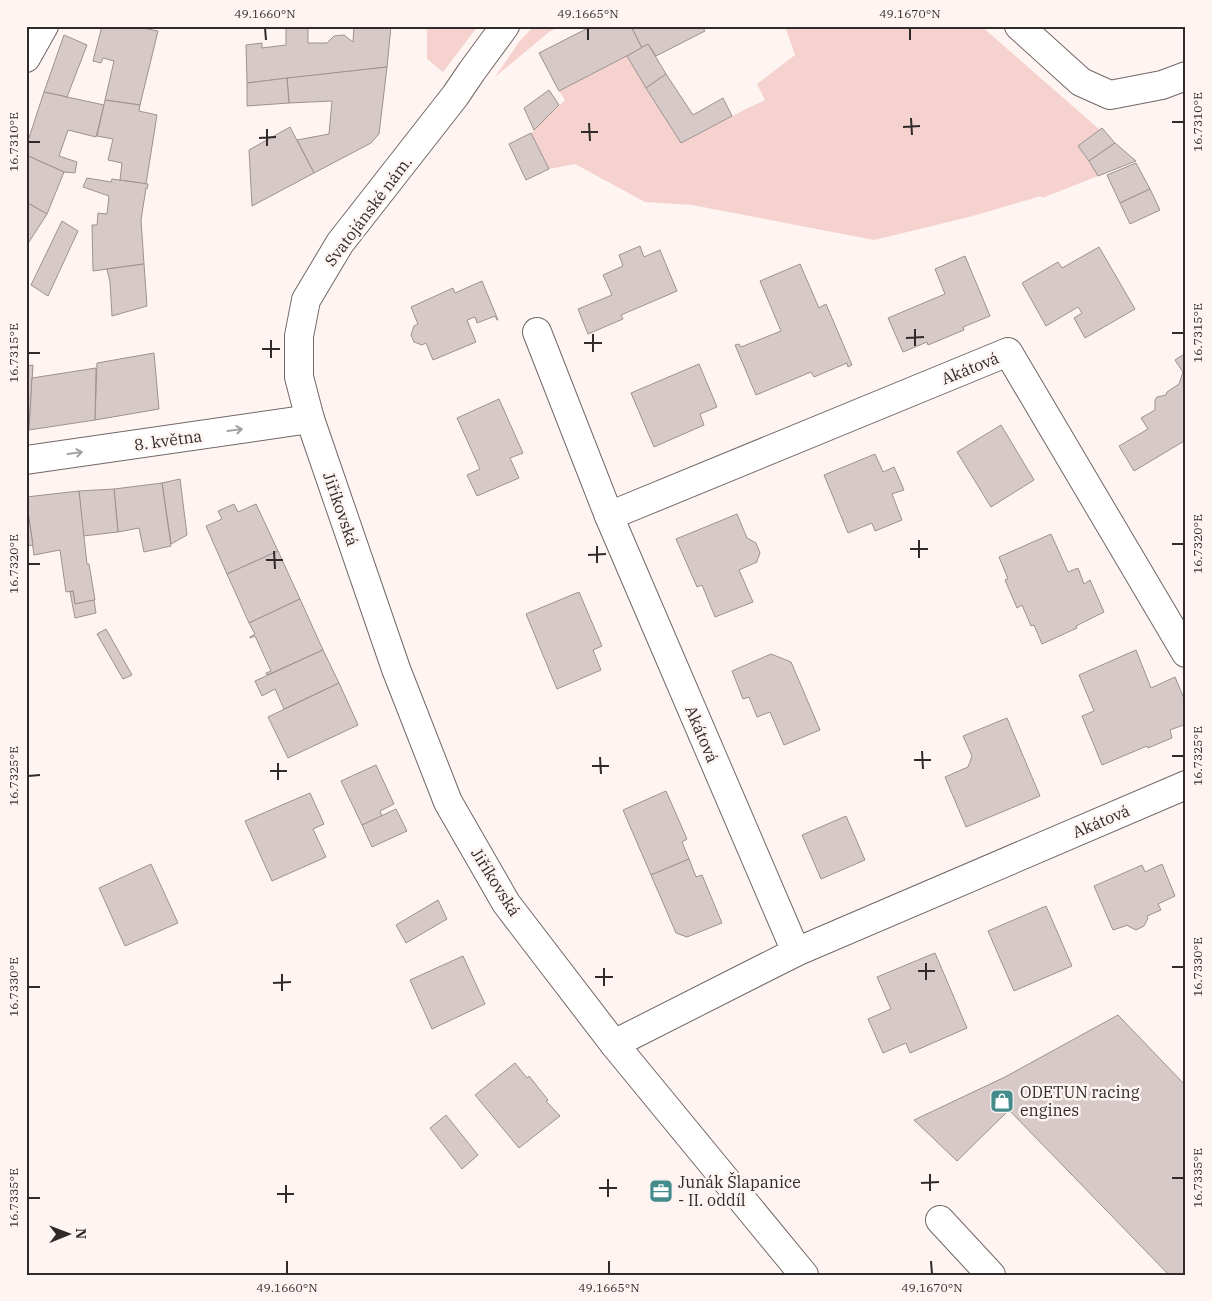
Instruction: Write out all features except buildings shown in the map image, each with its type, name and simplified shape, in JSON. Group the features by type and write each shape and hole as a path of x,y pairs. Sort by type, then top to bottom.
{"street":[{"path":"26,58 44,26"},
{"name":"Svatojánské nám.","path":"310,419 299,377 299,336 306,300 340,243 455,96 505,26"},
{"path":"1019,26 1081,82 1110,95 1162,85 1186,76"},
{"name":"Akátová","path":"538,332 609,516 796,952"},
{"name":"Akátová","path":"609,516 1008,352 1186,652"},
{"name":"8. května","path":"26,460 310,419"},
{"name":"Jiříkovská","path":"310,419 396,669 448,802 506,903 614,1044 804,1275"},
{"name":"Akátová","path":"614,1044 796,952 1186,785"},
{"path":"940,1220 991,1275"}],"shaded area":[{"path":"427,26 478,26 443,72 427,59"},
{"path":"534,26 560,26 549,32 495,77 519,42"},
{"path":"785,26 981,26 1100,130 1078,146 1098,176 1042,198 1041,196 969,217 874,240 692,205 645,202 575,164 549,169 531,133 565,100 559,91 627,56 681,143 765,100 757,84 795,55"}],"place":[{"name":"ODETUN racing engines","path":"1002,1101"},
{"name":"Junák Šlapanice - II. oddíl","path":"661,1191"}]}
